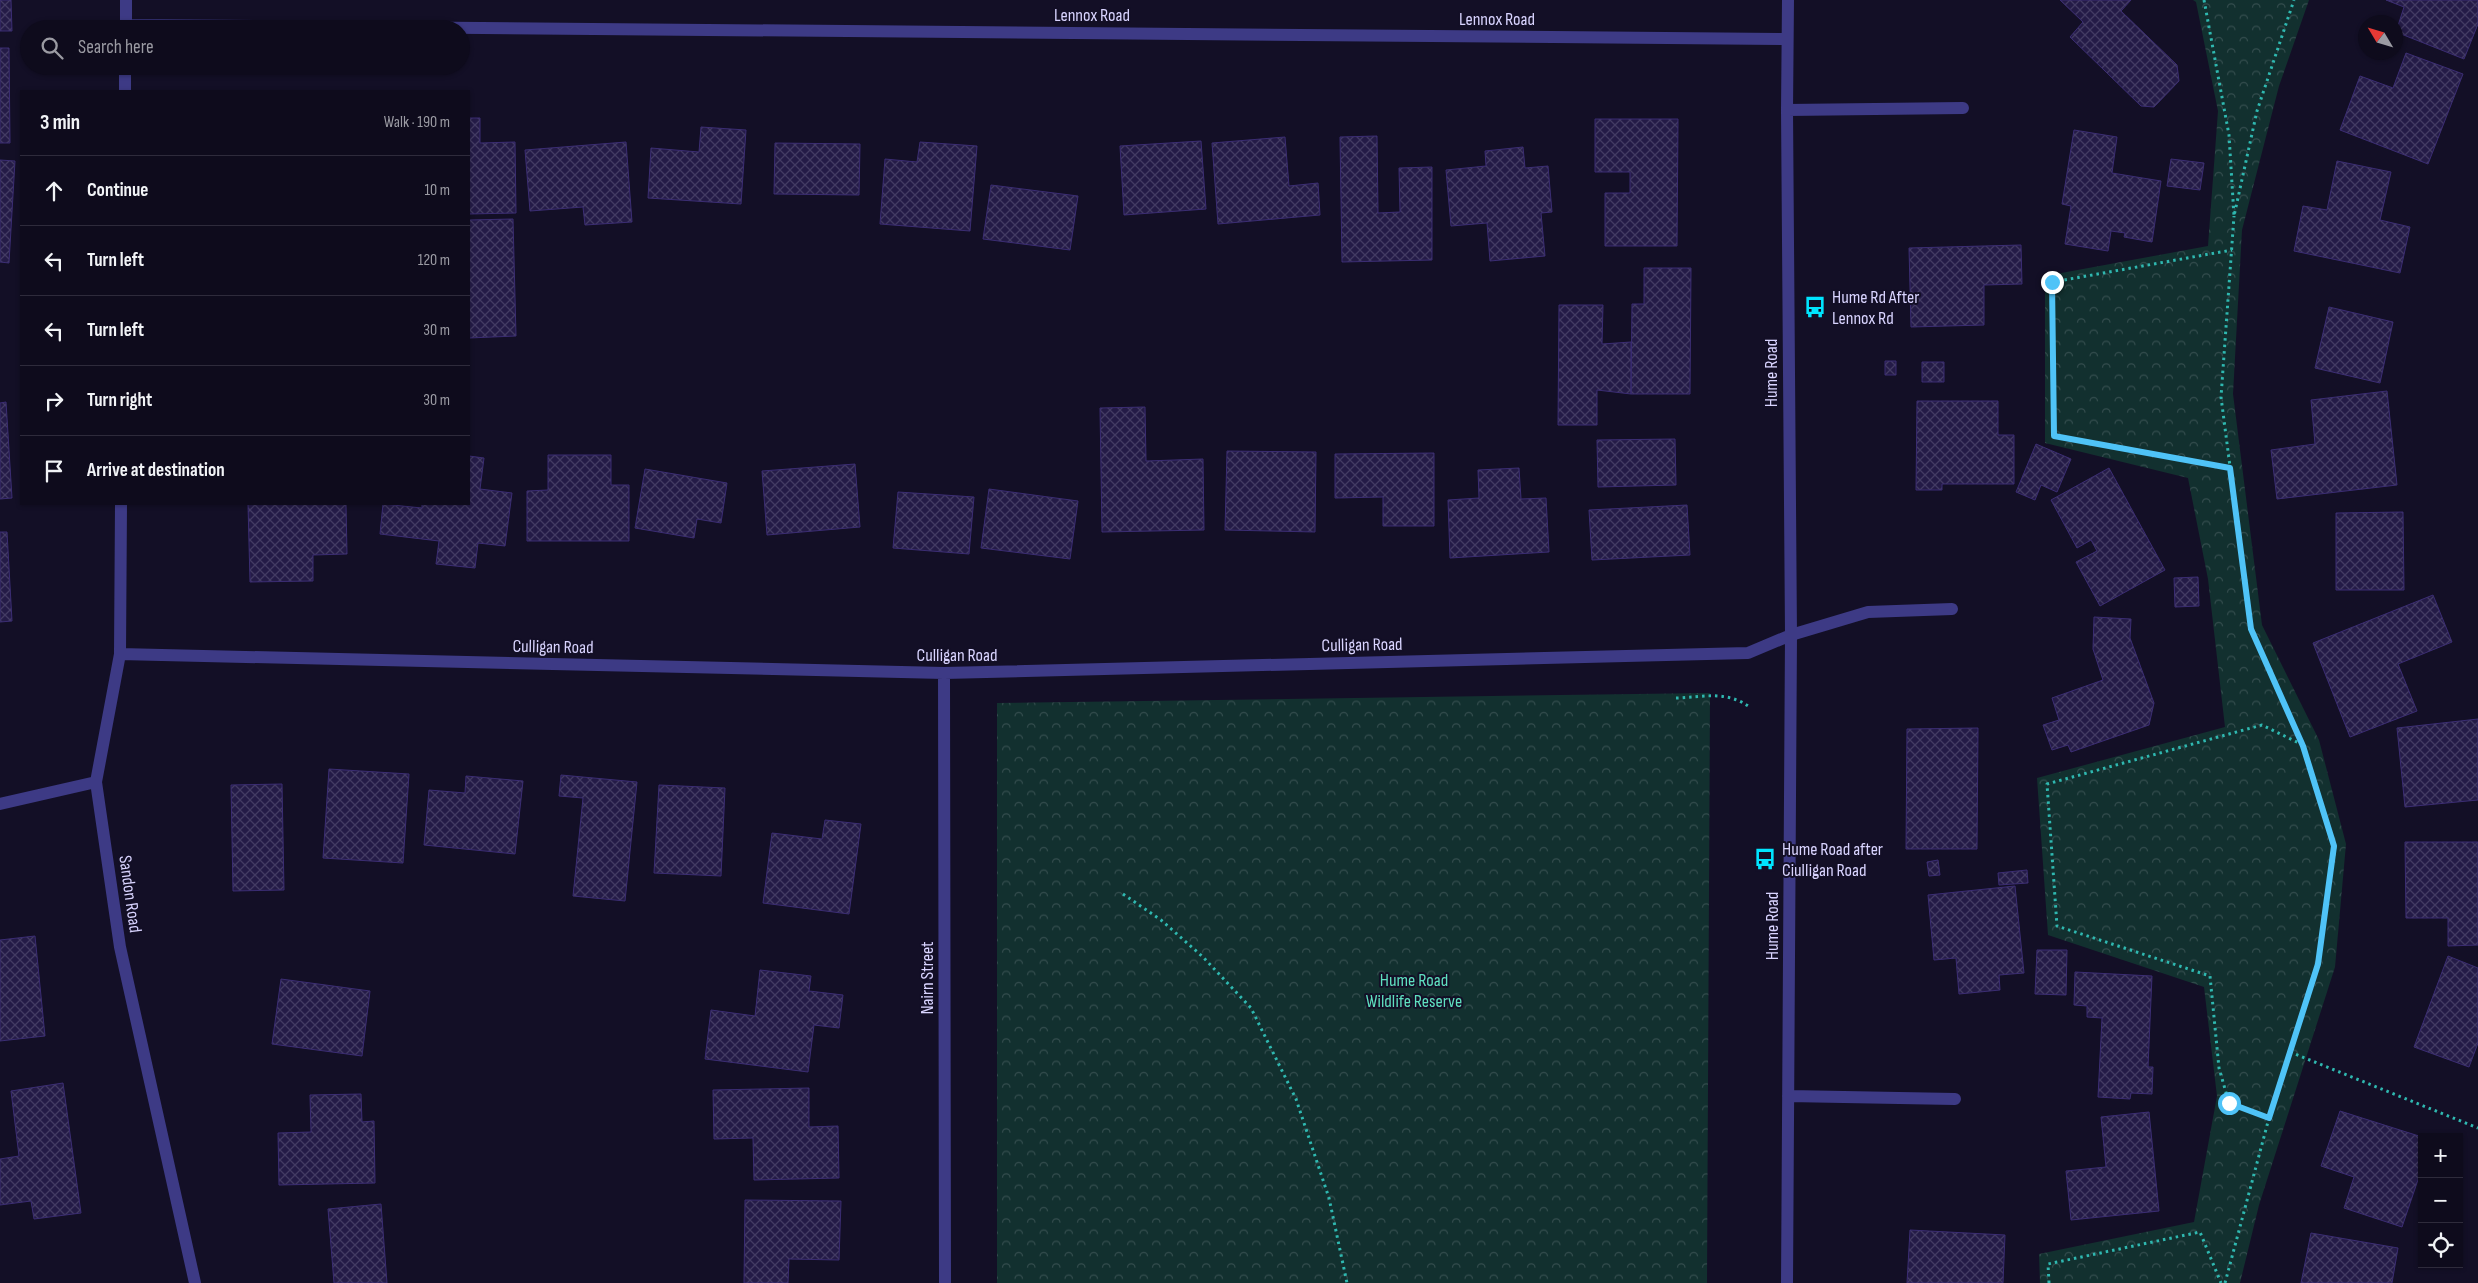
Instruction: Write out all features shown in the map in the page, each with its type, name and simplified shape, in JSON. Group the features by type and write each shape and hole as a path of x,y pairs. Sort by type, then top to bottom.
{"street":[{"path":"126,0 126,20"},
{"name":"Hume Road","path":"1787,1283 1791,636 1786,110 1788,0"},
{"name":"Lennox Road","path":"470,29 1787,39"},
{"path":"125,75 125,90"},
{"path":"1786,110 1962,108"},
{"name":"Sandon Road","path":"121,505 120,654 96,782 120,947 196,1283"},
{"path":"1791,636 1868,612 1952,609"},
{"name":"Culligan Road","path":"120,654 944,673 1748,653 1791,636"},
{"name":"Nairn Street","path":"944,673 945,1283"},
{"path":"0,804 96,782"},
{"path":"1788,1096 1955,1099"}],"path":[{"path":"2204,0 2229,135 2234,216 2221,397 2251,629 2303,746 2334,846 2318,964 2269,1118 2225,1283"},
{"path":"2234,216 2257,111 2294,0"},
{"path":"2230,468 2054,436 2052,282 2232,250"},
{"path":"1676,698 1727,696 1739,699 1751,708"},
{"path":"2269,1118 2229,1103 2219,1068 2210,976 2057,926 2047,784 2262,725 2303,746"},
{"path":"1123,894 1161,920 1196,950 1251,1008 1296,1098 1329,1198 1346,1283"},
{"path":"2290,1052 2478,1128"},
{"path":"2049,1283 2048,1264 2200,1232 2221,1283"}],"green space":[{"path":"2193,0 2309,0 2279,86 2242,230 2233,394 2262,625 2319,740 2346,844 2335,967 2259,1205 2240,1283 2040,1283 2039,1254 2194,1222 2217,1096 2204,987 2048,935 2037,778 2225,727 2208,579 2188,478 2045,443 2045,276 2208,246 2218,111 2196,2"},
{"name":"Hume Road Wildlife Reserve","path":"1710,693 1707,1283 997,1283 997,703"}],"building":[{"path":"0,0 11,0 12,31 0,31"},
{"path":"2060,0 2131,0 2121,11 2177,65 2179,81 2154,107 2141,106 2070,37 2083,22"},
{"path":"2386,0 2478,0 2478,24 2464,59 2403,35 2403,15 2401,15 2404,7"},
{"path":"0,48 9,48 10,143 0,143"},
{"path":"2406,53 2463,74 2428,164 2340,130 2360,76 2393,88"},
{"path":"470,118 480,118 480,143 515,142 516,213 470,214"},
{"path":"1595,119 1678,119 1677,246 1605,246 1605,193 1630,193 1630,172 1595,172"},
{"path":"701,127 746,130 741,204 648,198 651,148 699,152"},
{"path":"2074,130 2117,137 2112,173 2161,181 2152,242 2124,237 2125,233 2111,231 2108,251 2065,244 2071,206 2062,204"},
{"path":"1377,136 1378,213 1400,212 1399,168 1432,167 1432,260 1342,262 1340,137"},
{"path":"1285,137 1289,186 1318,183 1320,215 1218,224 1212,143"},
{"path":"1201,141 1206,209 1124,215 1120,146"},
{"path":"626,142 632,222 585,225 583,207 530,211 525,150"},
{"path":"920,142 977,146 970,231 880,224 885,159 917,162"},
{"path":"775,143 860,144 859,195 774,194"},
{"path":"1523,147 1525,168 1548,166 1552,212 1541,213 1545,256 1490,261 1487,223 1451,226 1446,170 1486,166 1485,151"},
{"path":"2171,159 2204,163 2200,190 2167,186"},
{"path":"0,160 15,161 9,263 0,262"},
{"path":"2337,161 2391,172 2380,220 2410,227 2400,273 2294,251 2303,206 2327,210"},
{"path":"991,185 1078,196 1070,250 983,239"},
{"path":"513,219 516,336 470,338 470,220"},
{"path":"2021,245 2022,284 1984,285 1984,325 1911,327 1909,248"},
{"path":"1644,268 1691,268 1690,394 1631,394 1632,304 1644,304"},
{"path":"1559,305 1603,305 1602,344 1631,342 1631,394 1597,390 1597,425 1558,425"},
{"path":"2329,307 2393,322 2380,383 2315,368"},
{"path":"1885,361 1896,361 1896,375 1885,375"},
{"path":"1922,362 1944,362 1944,382 1922,382"},
{"path":"2387,391 2397,485 2277,499 2271,450 2315,444 2311,400"},
{"path":"1917,401 1998,401 1998,435 2014,435 2014,484 1942,484 1942,490 1916,490"},
{"path":"6,402 12,498 0,499 0,403"},
{"path":"1145,407 1146,461 1203,459 1204,530 1102,532 1100,408"},
{"path":"1675,439 1676,485 1598,487 1597,440"},
{"path":"2036,444 2071,459 2057,492 2041,485 2035,500 2016,492"},
{"path":"1227,451 1316,452 1315,532 1225,530"},
{"path":"1434,453 1434,526 1383,526 1383,497 1335,498 1335,454"},
{"path":"548,455 611,455 611,485 629,485 629,541 527,541 527,491 548,490"},
{"path":"470,456 484,458 480,489 512,493 505,546 478,543 475,568 436,564 439,541 380,534 383,505 422,508 422,505 470,505"},
{"path":"855,464 860,527 767,535 762,471"},
{"path":"1519,468 1521,499 1546,498 1549,552 1450,558 1448,500 1479,498 1478,470"},
{"path":"2109,468 2165,570 2100,606 2076,562 2097,551 2091,540 2077,548 2051,500"},
{"path":"645,469 727,483 721,523 697,519 694,538 635,528"},
{"path":"989,489 1078,501 1070,559 981,548"},
{"path":"898,492 974,497 969,554 893,548"},
{"path":"248,505 346,505 347,554 313,555 313,581 250,582"},
{"path":"1687,505 1690,555 1592,560 1589,510"},
{"path":"2403,512 2404,590 2336,590 2336,513"},
{"path":"0,532 7,532 12,621 0,622"},
{"path":"2198,577 2199,606 2175,607 2174,578"},
{"path":"2433,595 2452,642 2398,664 2417,711 2350,737 2313,643"},
{"path":"2094,617 2131,619 2130,638 2154,703 2149,725 2071,752 2068,745 2052,750 2043,725 2059,720 2052,698 2103,680 2093,649"},
{"path":"2478,719 2478,800 2405,807 2397,728"},
{"path":"1978,728 1977,849 1906,849 1907,729"},
{"path":"329,769 409,774 403,863 323,858"},
{"path":"561,775 637,782 625,901 573,896 583,798 559,796"},
{"path":"466,776 523,781 515,854 424,845 429,790 465,793"},
{"path":"282,784 284,890 233,891 231,785"},
{"path":"659,785 725,788 721,876 654,873"},
{"path":"825,820 861,824 849,914 763,903 772,833 822,839"},
{"path":"2405,842 2478,842 2478,945 2448,946 2448,918 2406,918"},
{"path":"1938,860 1940,875 1929,876 1927,862"},
{"path":"2027,870 2028,883 1999,885 1998,873"},
{"path":"2015,886 2024,973 1999,975 2000,990 1959,994 1956,958 1934,960 1928,895"},
{"path":"35,936 45,1036 0,1041 0,940"},
{"path":"2037,950 2067,950 2066,995 2035,994"},
{"path":"2448,956 2478,968 2478,1043 2469,1067 2414,1047"},
{"path":"760,970 811,976 809,991 843,995 839,1028 814,1025 808,1072 705,1059 711,1010 755,1016"},
{"path":"2075,972 2152,976 2148,1067 2153,1067 2152,1094 2131,1093 2130,1099 2098,1097 2102,1018 2087,1017 2087,1006 2074,1005"},
{"path":"281,979 370,991 362,1056 272,1044"},
{"path":"63,1083 81,1213 34,1219 31,1201 0,1205 0,1159 19,1156 11,1091"},
{"path":"809,1088 809,1127 838,1126 839,1178 754,1180 753,1138 714,1139 713,1090"},
{"path":"361,1094 362,1122 374,1121 375,1183 279,1185 278,1133 311,1132 310,1095"},
{"path":"2340,1111 2418,1136 2418,1180 2402,1227 2344,1208 2354,1177 2321,1166"},
{"path":"2149,1112 2159,1211 2071,1220 2066,1171 2106,1167 2101,1117"},
{"path":"745,1200 841,1201 839,1260 789,1259 788,1283 744,1283"},
{"path":"381,1204 387,1283 334,1283 328,1209"},
{"path":"1910,1230 2005,1235 2003,1283 1907,1283"},
{"path":"2311,1233 2398,1248 2392,1283 2301,1283"}],"place":[{"name":"Hume Rd After Lennox Rd","path":"1815,307"},
{"name":"Hume Road after Ciulligan Road","path":"1765,859"}],"route":[{"path":"2052,282 2054,436 2230,468 2251,629 2303,746 2334,846 2318,964 2269,1118 2229,1103"}]}
